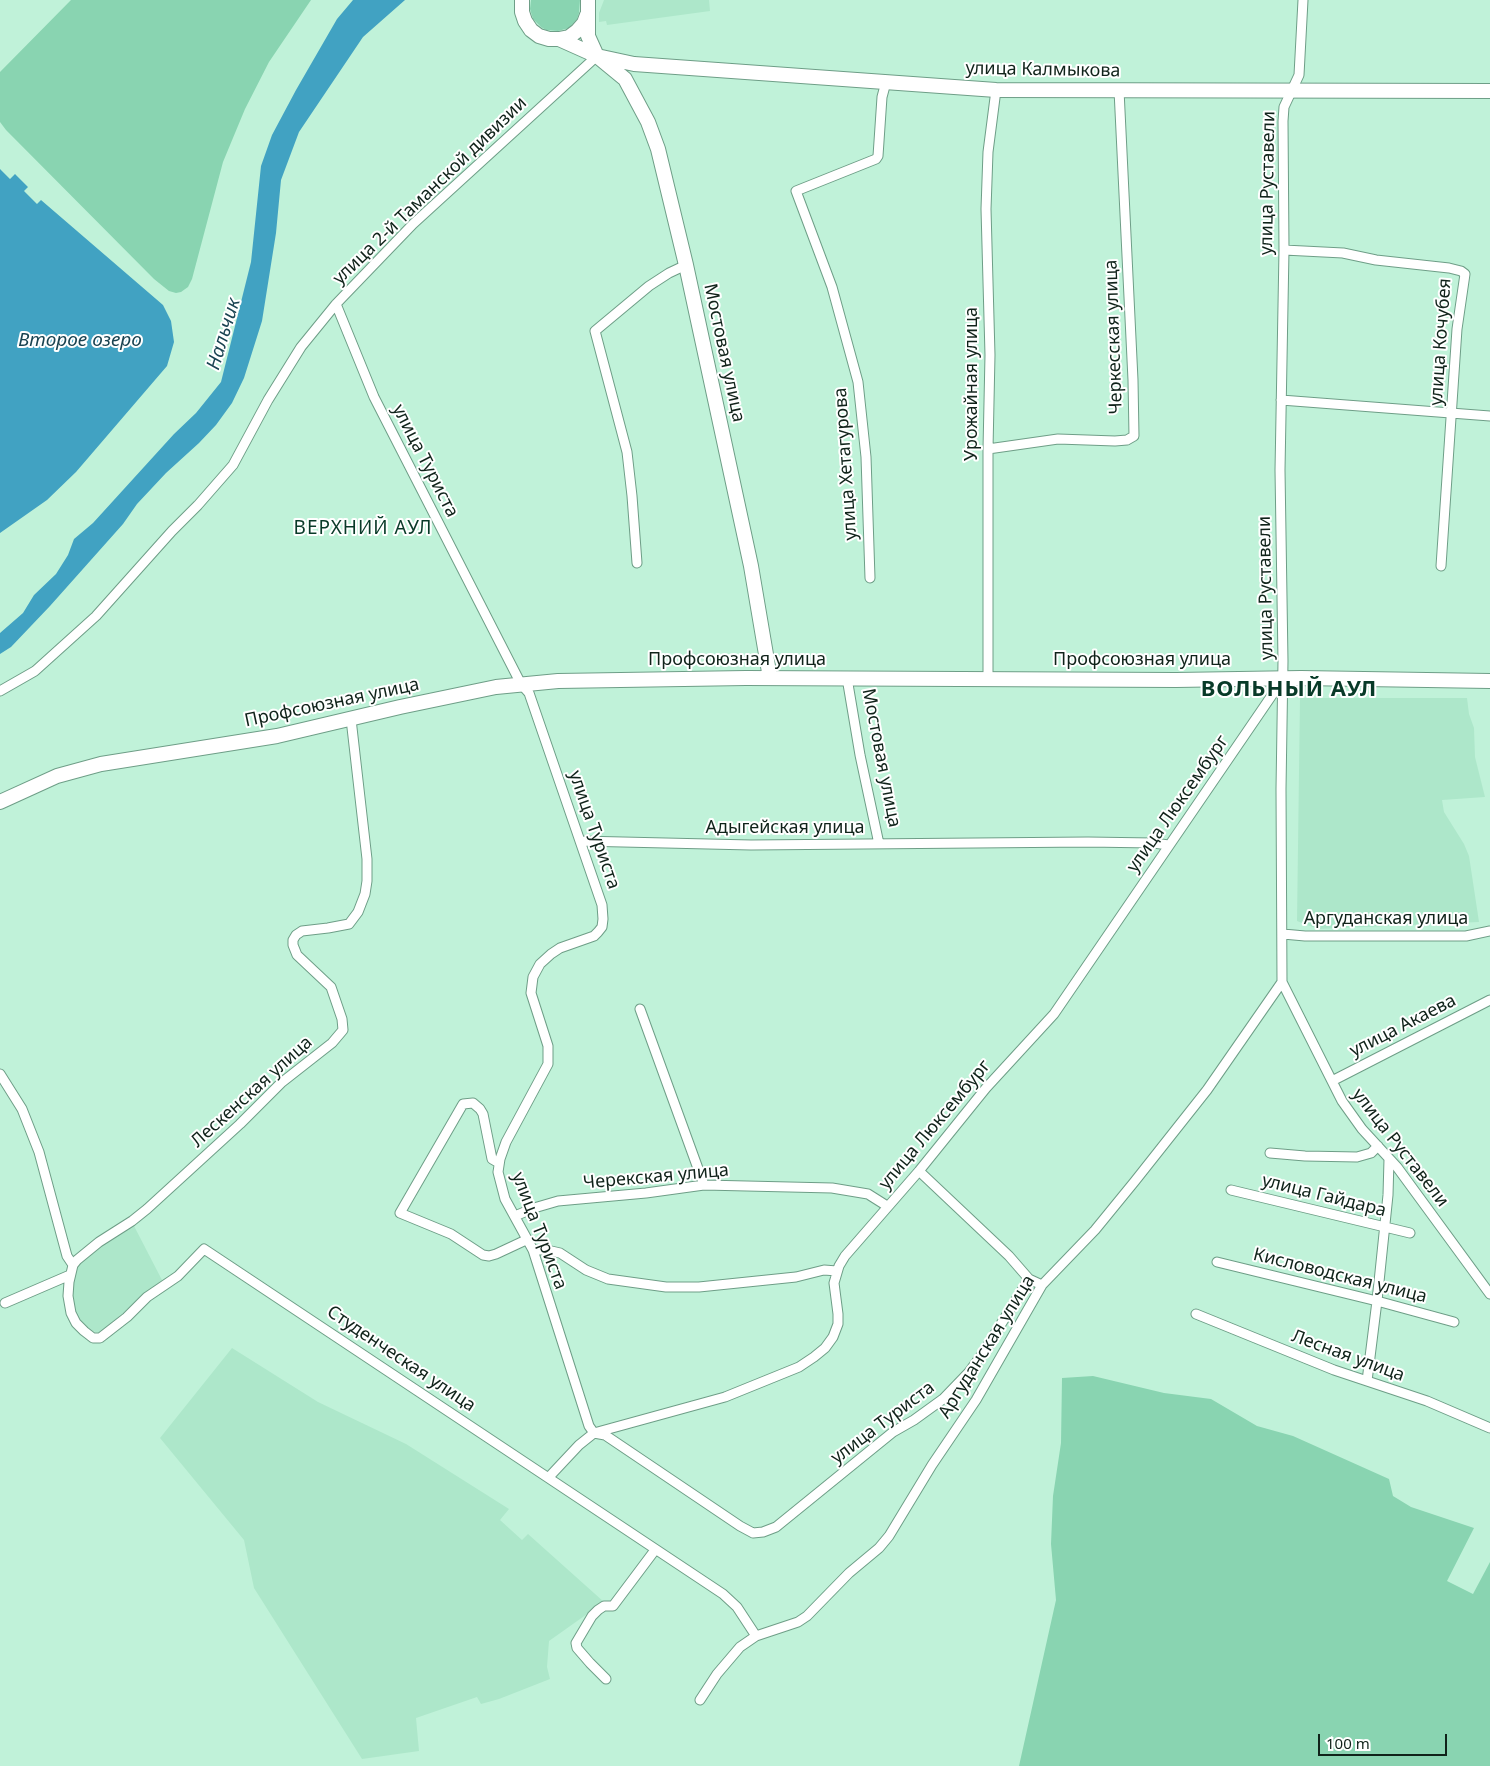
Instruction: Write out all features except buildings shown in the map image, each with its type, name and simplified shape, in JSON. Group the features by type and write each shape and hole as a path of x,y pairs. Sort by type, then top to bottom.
{"street":[{"path":"522,0 522,12 531,30 539,36 549,39 569,37 577,31 584,23 588,7 593,0"},
{"name":"улица Руставели","path":"1303,0 1298,75 1284,107 1283,122 1284,250 1280,497 1284,679 1281,789 1282,982 1342,1101 1362,1129 1389,1159 1490,1294"},
{"path":"588,7 588,36 597,56"},
{"path":"559,39 597,56"},
{"name":"улица Калмыкова","path":"597,56 634,64 996,90 1490,91"},
{"name":"Мостовая улица","path":"597,56 624,79 648,122 658,149 686,266 751,566 770,678"},
{"name":"улица 2-й Таманской дивизии","path":"0,691 35,671 96,616 172,531 204,499 233,465 268,400 305,341 336,304 413,224 597,56"},
{"name":"улица Хетагурова","path":"870,578 866,457 858,382 832,287 796,191 876,159 878,156 882,97 886,82"},
{"name":"Урожайная улица","path":"988,679 990,355 986,209 988,152 996,90"},
{"name":"Черкесская улица","path":"988,449 1058,439 1115,441 1127,440 1134,436 1119,90"},
{"name":"улица Кочубея","path":"1284,250 1342,253 1376,260 1462,271 1465,274 1458,319 1440,566"},
{"path":"637,563 627,452 595,331 649,286 669,273 686,266"},
{"name":"улица Туриста","path":"336,304 374,397 410,464 438,523 464,568 522,684 529,693 602,905 602,927 594,936 560,948 536,969 531,983 531,993 548,1046 548,1064 506,1142 498,1172 500,1186 505,1199 533,1250 588,1426 594,1433 605,1435 745,1529 753,1533 763,1532 776,1527 893,1432 914,1420 943,1399 969,1372 983,1353 1029,1279"},
{"path":"1281,400 1490,416"},
{"name":"Профсоюзная улица","path":"0,802 50,778 83,768 277,736 468,693 522,684 612,679 770,678 1490,681"},
{"name":"Мостовая улица","path":"847,678 860,754 879,844"},
{"name":"улица Люксембург","path":"549,1477 579,1445 594,1433 725,1397 792,1370 825,1348 833,1337 838,1324 834,1286 837,1271 849,1250 919,1171 986,1088 1048,1021 1284,679"},
{"name":"Лескенская улица","path":"72,1265 84,1254 147,1209 240,1124 281,1082 332,1043 343,1030 342,1019 331,987 298,955 293,945 293,940 302,930 349,924 358,912 365,894 367,859 351,719"},
{"name":"Адыгейская улица","path":"580,841 751,845 1097,842 1169,845"},
{"name":"Аргуданская улица","path":"1283,934 1305,936 1466,936 1490,931"},
{"name":"Аргуданская улица","path":"700,1700 728,1659 740,1647 756,1636 798,1622 808,1616 849,1572 879,1548 889,1536 932,1465 976,1400 1042,1285 1095,1230 1135,1181 1207,1090 1282,982"},
{"name":"улица Акаева","path":"1332,1081 1490,1000"},
{"path":"640,1009 704,1185"},
{"path":"0,1074 22,1109 39,1152 65,1247 72,1265"},
{"path":"499,1163 492,1159 483,1114 480,1109 473,1103 463,1104 400,1213 451,1234 483,1255 496,1254 526,1240"},
{"path":"1270,1153 1357,1157 1371,1153 1378,1146"},
{"path":"1368,1381 1385,1228 1389,1159"},
{"path":"919,1171 1009,1256 1029,1279 1042,1285"},
{"name":"Черекская улица","path":"515,1216 558,1201 646,1193 704,1185 832,1188 868,1194 888,1206"},
{"name":"улица Гайдара","path":"1231,1190 1410,1233"},
{"name":"Студенческая улица","path":"72,1265 68,1296 71,1313 76,1323 84,1331 93,1338 100,1338 128,1316 146,1297 178,1276 204,1249 603,1512 655,1550 710,1585 731,1600 756,1636"},
{"path":"533,1250 547,1250 560,1253 586,1270 608,1279 666,1287 698,1287 796,1277 824,1270 837,1271"},
{"name":"Кисловодская улица","path":"1217,1262 1378,1301 1454,1322"},
{"path":"5,1303 70,1275"},
{"name":"Лесная улица","path":"1196,1314 1334,1370 1427,1401 1490,1428"},
{"path":"606,1679 590,1663 576,1643 592,1616 604,1606 613,1606 655,1550"}],"shaded area":[{"path":"71,0 311,0 269,62 245,109 223,162 192,279 188,287 181,292 169,291 154,279 0,122 0,72"},
{"path":"531,0 580,0 577,19 569,28 558,31 546,30 533,19 530,9"},
{"path":"604,0 709,0 710,11 607,25 606,21 599,22 599,13"},
{"path":"1300,698 1467,698 1469,714 1474,728 1475,757 1485,797 1442,800 1444,812 1464,844 1469,856 1479,922 1318,929 1297,921"},
{"path":"133,1224 163,1282 133,1304 101,1332 95,1332 85,1327 78,1319 69,1292 73,1273 81,1259"},
{"path":"232,1348 318,1402 406,1444 509,1509 500,1520 522,1540 528,1534 604,1602 549,1641 547,1667 550,1679 499,1699 481,1704 477,1697 416,1718 419,1751 362,1759 254,1588 244,1540 160,1438"},
{"path":"1093,1376 1164,1393 1211,1399 1257,1426 1293,1436 1389,1479 1393,1496 1411,1507 1474,1528 1447,1581 1473,1594 1490,1562 1490,1766 1019,1766 1056,1600 1051,1544 1053,1496 1061,1443 1062,1378"}],"water":[{"path":"353,0 405,0 363,37 299,132 281,180 276,233 262,321 244,378 232,403 216,425 137,504 123,524 50,606 11,647 0,654 0,633 23,613 34,595 56,574 68,555 74,539 93,523 174,434 196,413 221,382 251,262 261,166 272,135 296,90 337,19"},
{"name":"Второе озеро","path":"0,169 10,179 15,174 28,187 24,191 37,204 41,200 163,305 171,321 174,342 167,366 76,472 47,500 0,533"}],"district":[{"name":"ВЕРХНИЙ АУЛ","path":"363,529"},
{"name":"ВОЛЬНЫЙ АУЛ","path":"1289,690"}],"water label":[{"name":"Нальчик","path":"224,334"}]}
